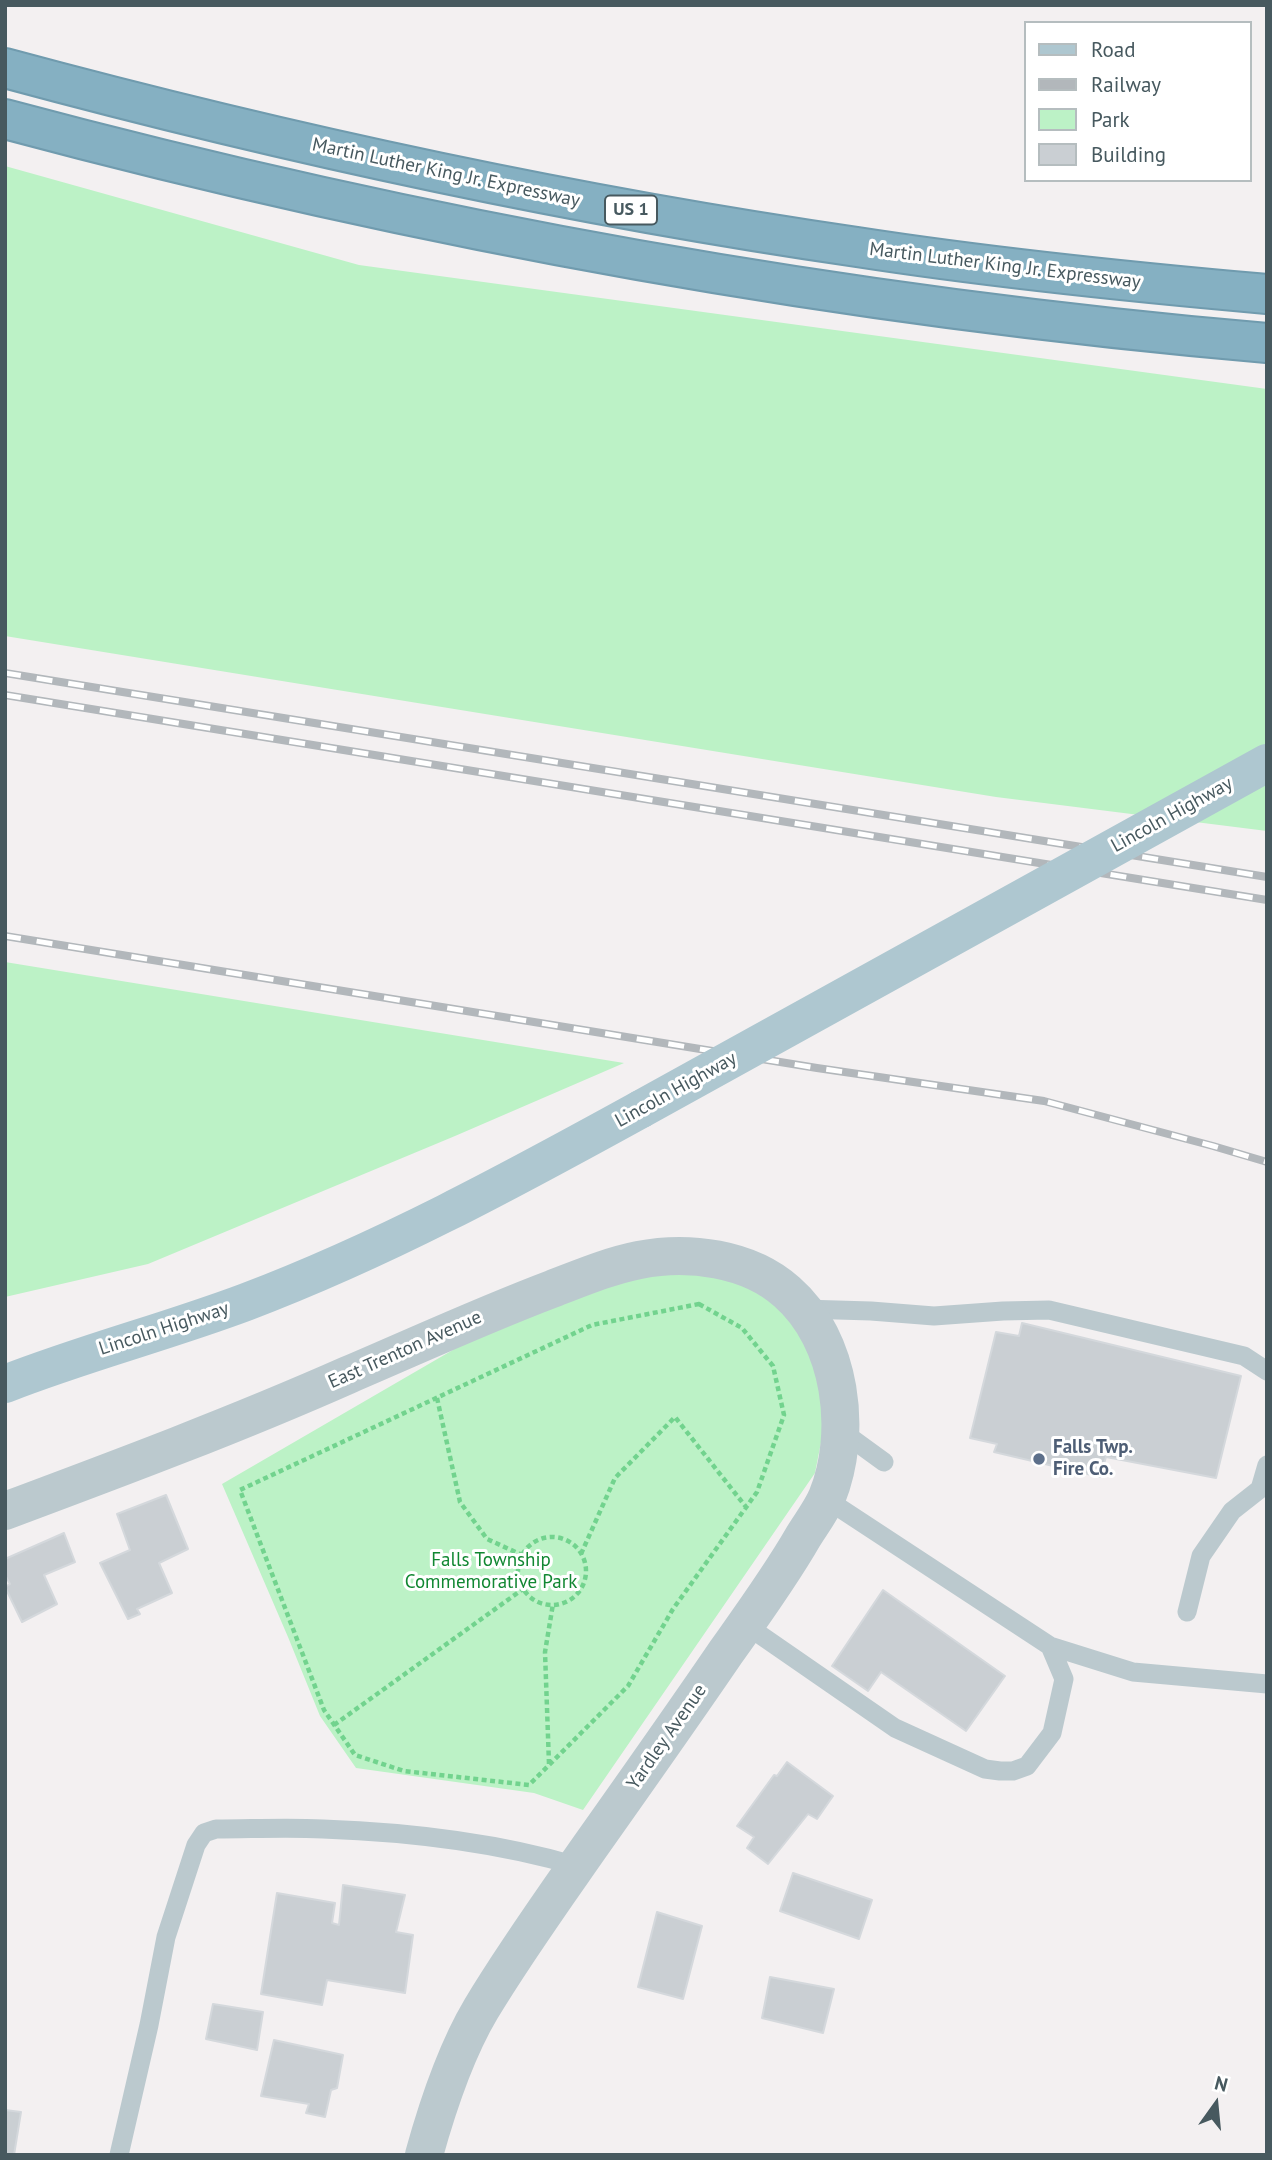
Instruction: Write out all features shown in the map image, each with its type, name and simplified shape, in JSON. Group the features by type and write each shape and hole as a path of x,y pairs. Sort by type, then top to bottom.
{"highway":[{"name":"Martin Luther King Jr. Expressway","path":"5,68 257,133 558,197 705,223 1006,268 1267,294"},
{"path":"5,119 246,180 576,250 837,293 1000,316 1267,343"}],"main road":[{"name":"Lincoln Highway","path":"5,1384 61,1362 246,1302 330,1268 503,1185 1267,763"},
{"name":"Lincoln Highway","path":"5,1368 61,1362"}],"street":[{"name":"East Trenton Avenue","path":"5,1511 248,1419 505,1306 615,1265 647,1258 695,1256 728,1262 759,1274 786,1291 803,1309"},
{"name":"Yardley Avenue","path":"424,2155 449,2078 478,2013 577,1866 782,1573 826,1499 837,1462 841,1403 833,1367 820,1336 803,1309"}],"lane":[{"path":"803,1309 934,1316 1049,1310 1244,1356 1267,1371"},
{"path":"841,1430 884,1462"},
{"path":"1187,1612 1201,1556 1232,1511 1260,1489 1267,1465"},
{"path":"826,1499 1050,1646 1133,1672 1267,1684"},
{"path":"746,1625 895,1728 985,1769 1000,1771 1027,1766 1052,1733 1064,1679 1050,1646"},
{"path":"119,2155 166,1937 196,1845 204,1833 216,1829 323,1829 445,1839 540,1855 577,1866"}],"path":[{"path":"699,1304 742,1328 773,1366 784,1415 757,1492 673,1609 628,1686 529,1785 404,1771 355,1755 324,1710 240,1490 437,1398 592,1325 699,1304"},
{"path":"437,1398 460,1502 486,1539 522,1555"},
{"path":"581,1554 615,1478 674,1417 746,1507"},
{"path":"556,1537 575,1546 581,1554 586,1576 575,1596 565,1602 542,1603 523,1589 518,1567 527,1547 536,1541 556,1537"},
{"path":"334,1725 523,1589"},
{"path":"549,1765 545,1652 554,1604"}],"green space":[{"path":"5,166 359,265 1267,389 1267,831 996,797 5,636"},
{"path":"5,962 624,1063 148,1264 5,1297"},
{"name":"Falls Township Commemorative Park","path":"698,1267 756,1286 795,1319 820,1366 825,1422 815,1473 583,1810 534,1793 356,1768 320,1716 222,1484 489,1329 640,1272"}],"building":[{"path":"1022,1323 1241,1376 1216,1478 1106,1457 1100,1477 994,1452 997,1444 970,1438 996,1332 1019,1336"},
{"path":"166,1495 188,1549 159,1563 172,1593 137,1609 140,1614 128,1619 100,1563 130,1550 117,1514"},
{"path":"64,1533 75,1562 44,1575 57,1604 22,1622 5,1587 10,1584 5,1575 5,1559"},
{"path":"883,1590 1005,1676 966,1731 881,1672 868,1691 832,1666"},
{"path":"787,1762 833,1796 817,1819 808,1814 768,1864 747,1848 754,1837 737,1826 774,1775 777,1776"},
{"path":"793,1873 872,1900 859,1939 780,1911"},
{"path":"343,1885 405,1895 396,1932 413,1935 405,1993 327,1980 322,2005 261,1994 277,1893 335,1903 332,1923 339,1925"},
{"path":"657,1912 702,1926 683,1999 638,1987"},
{"path":"770,1977 834,1989 823,2033 762,2018"},
{"path":"213,2004 263,2012 257,2050 206,2039"},
{"path":"274,2040 343,2055 337,2088 331,2090 325,2117 306,2113 309,2104 261,2096"},
{"path":"5,2110 21,2112 14,2155 5,2155"}],"railway":[{"path":"5,673 1267,877"},
{"path":"5,695 1267,900"},
{"path":"5,936 817,1068 1044,1101 1267,1162"}],"place":[{"name":"Falls Twp. Fire Co.","path":"1039,1459"}]}
